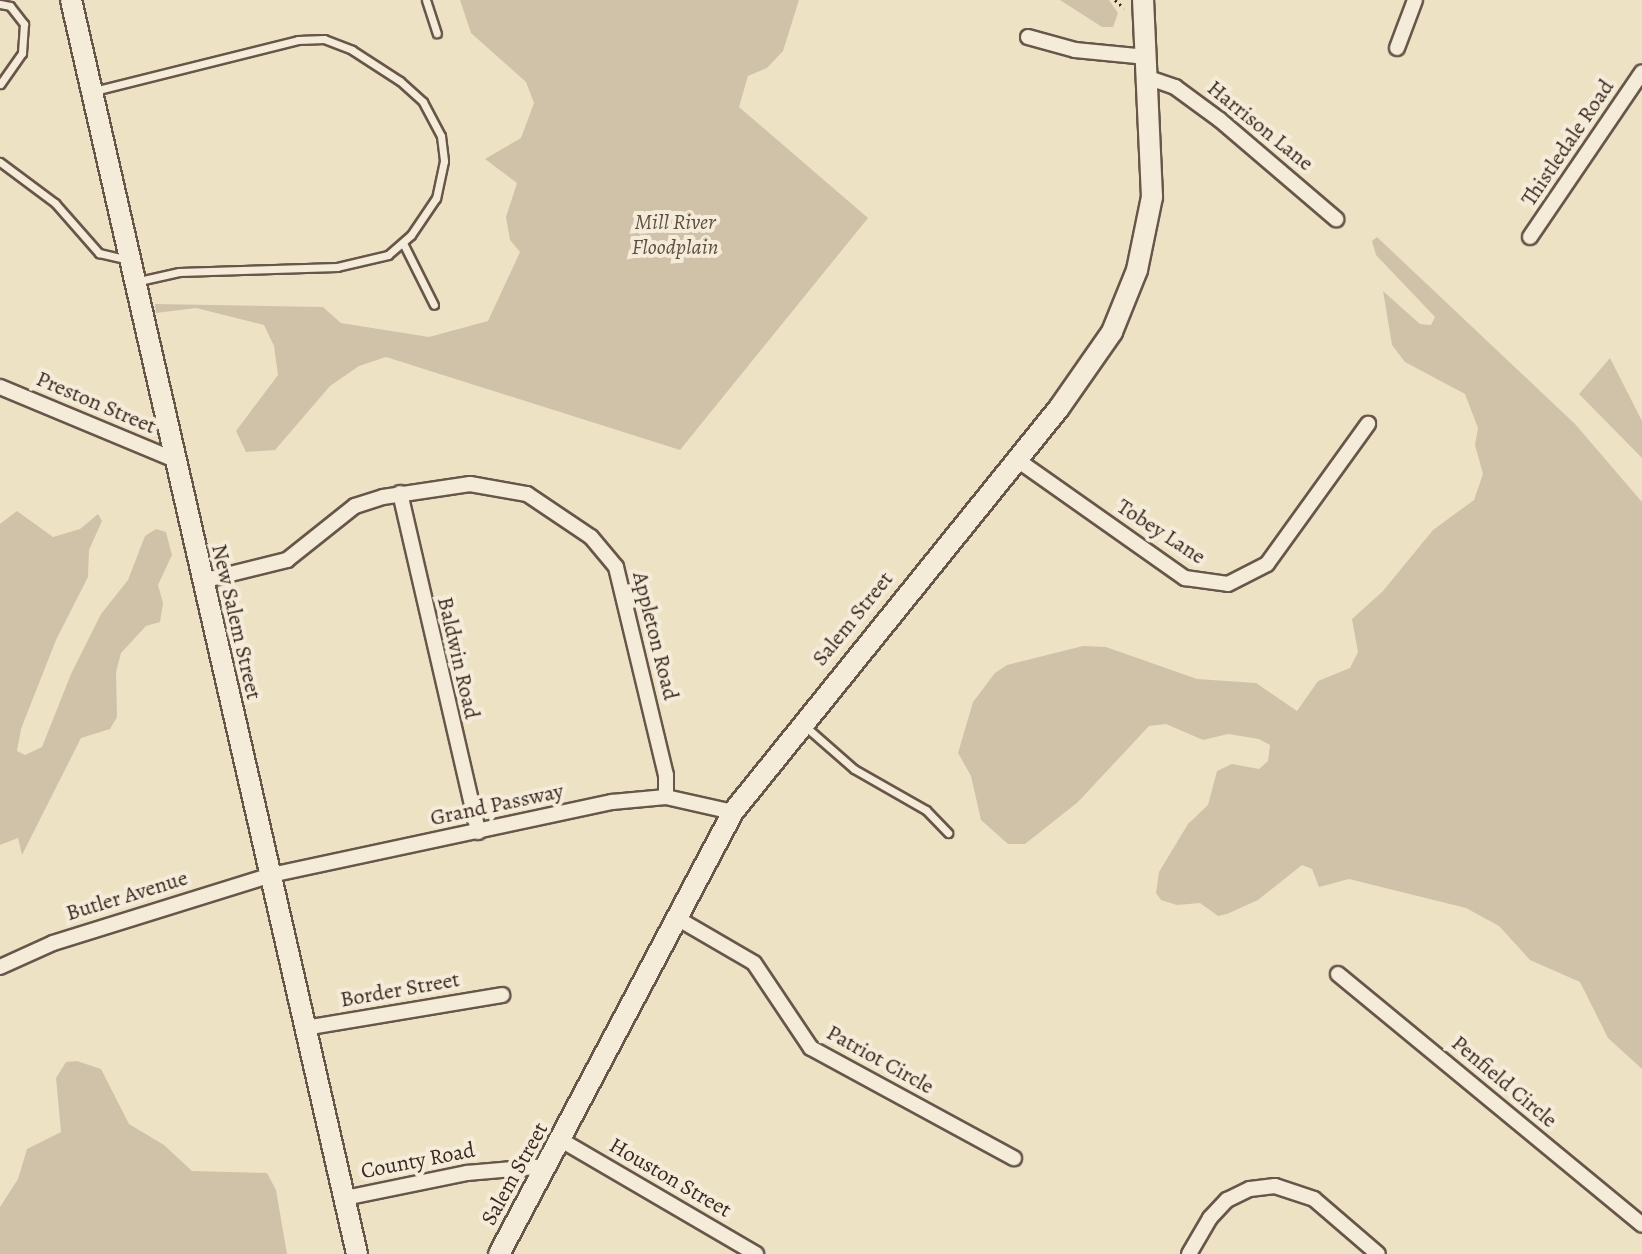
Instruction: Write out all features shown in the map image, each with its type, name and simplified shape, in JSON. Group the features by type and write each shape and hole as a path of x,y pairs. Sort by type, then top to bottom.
{"main road":[{"name":"Salem Street","path":"499,1254 733,812 1093,361 1133,283 1152,197 1149,78 1143,0"},
{"name":"New Salem Street","path":"76,1 91,92 128,260 357,1254"}],"street":[{"path":"1397,48 1415,0"},
{"path":"1028,37 1075,50 1147,57"},
{"name":"Thistledale Road","path":"1530,237 1642,72"},
{"name":"Harrison Lane","path":"1149,78 1175,87 1220,120 1336,219"},
{"name":"Preston Street","path":"0,387 175,460"},
{"name":"Tobey Lane","path":"1016,459 1185,578 1228,584 1267,564 1368,424"},
{"name":"Appleton Road","path":"202,581 280,563 355,506 400,493 470,484 512,489 552,508 601,547 622,583 666,775 666,797"},
{"name":"Baldwin Road","path":"400,493 478,832"},
{"name":"Grand Passway","path":"271,875 612,802 666,797 733,812"},
{"name":"Butler Avenue","path":"0,967 53,943 271,875"},
{"name":"Patriot Circle","path":"675,917 754,963 797,1034 816,1052 1014,1158"},
{"name":"Penfield Circle","path":"1338,974 1642,1225"},
{"name":"Border Street","path":"305,1028 502,995"},
{"name":"Houston Street","path":"561,1140 756,1254"},
{"name":"County Road","path":"345,1198 467,1173 547,1166"},
{"path":"1189,1254 1221,1205 1242,1192 1275,1186 1314,1199 1378,1254"}],"lane":[{"path":"426,0 437,33"},
{"path":"0,4 10,6 24,24 22,53 0,84"},
{"path":"91,92 298,40 342,45 400,81 423,102 438,126 444,161 440,188 428,215 403,243 377,259 337,267 179,272 133,282"},
{"path":"0,162 55,203 99,253 128,260"},
{"path":"403,243 434,305"},
{"path":"801,723 854,769 935,816 948,833"}],"green space":[{"name":"Mill River Floodplain","path":"460,0 799,0 783,51 767,68 748,76 739,107 868,218 680,450 386,357 359,366 330,386 275,450 246,452 236,431 278,375 274,346 264,325 196,308 156,313 155,304 323,307 341,323 429,337 488,321 520,252 510,240 506,217 517,183 485,159 521,138 534,103 526,82 471,33"},
{"path":"1060,0 1109,0 1118,13 1113,27 1102,27"},
{"path":"1377,237 1575,424 1642,502 1642,1069 1608,1038 1580,982 1530,960 1499,926 1466,908 1349,879 1319,887 1312,869 1302,865 1258,900 1227,914 1218,916 1200,903 1177,905 1161,900 1156,893 1159,872 1188,824 1208,805 1217,771 1232,764 1259,769 1268,761 1270,745 1259,739 1228,734 1203,740 1166,724 1149,726 1078,802 1025,844 1008,844 981,820 971,776 958,753 973,702 995,673 1007,665 1083,646 1106,647 1197,679 1256,683 1297,711 1318,681 1350,668 1358,652 1352,619 1383,591 1433,530 1474,500 1483,474 1475,445 1478,428 1465,394 1405,362 1392,345 1383,291 1420,324 1431,325 1435,317 1376,255 1372,241"},
{"path":"1610,358 1642,421 1642,458 1579,394"},
{"path":"17,511 53,537 80,529 98,514 102,521 89,550 88,577 56,640 21,729 17,751 25,755 42,747 71,674 101,614 128,580 145,536 156,529 166,532 172,555 158,585 163,603 160,622 146,626 121,653 116,672 117,717 110,729 81,738 22,855 18,838 0,845 0,524"},
{"path":"77,1061 101,1069 129,1124 164,1145 192,1171 267,1173 276,1190 287,1254 0,1254 0,1207 18,1179 27,1149 61,1132 56,1078 66,1062"}]}
